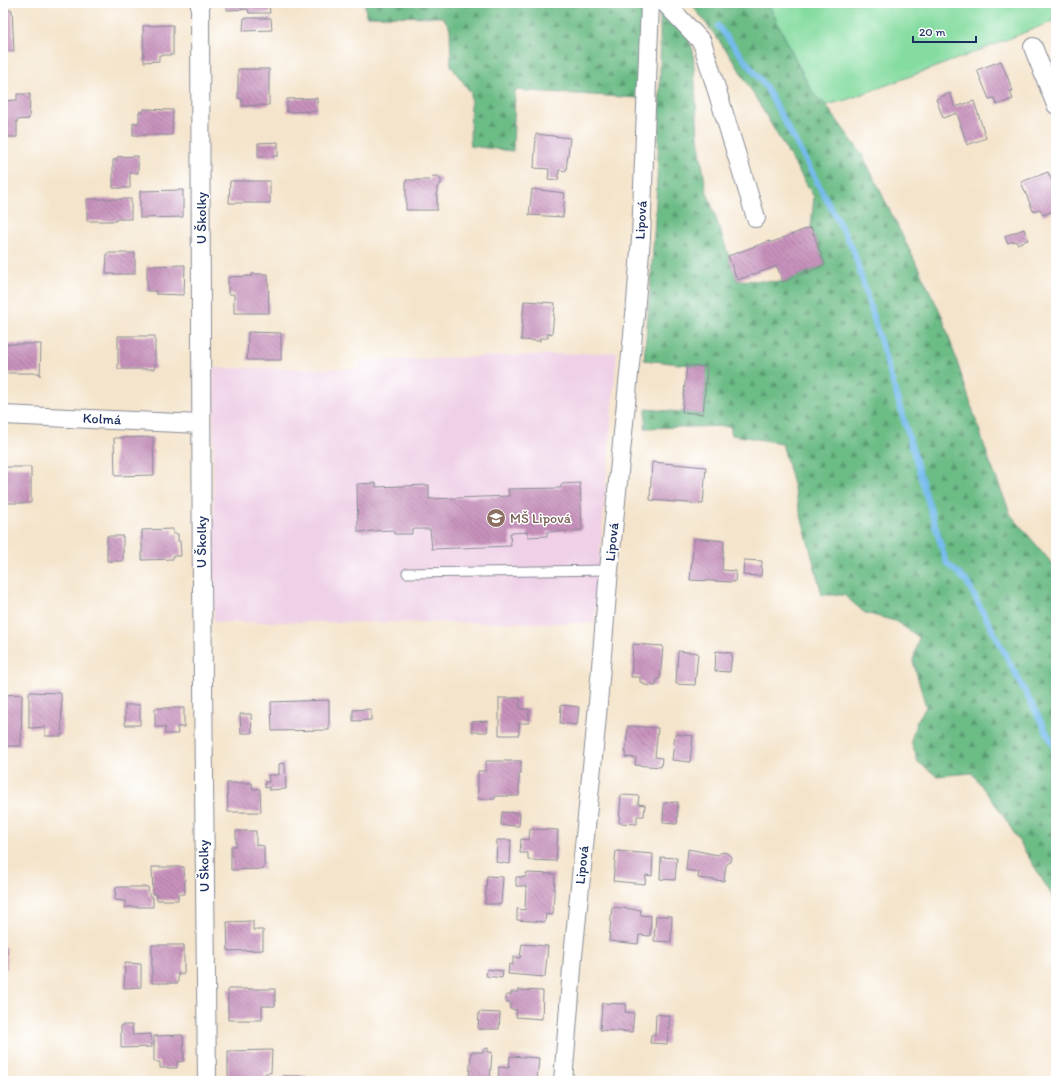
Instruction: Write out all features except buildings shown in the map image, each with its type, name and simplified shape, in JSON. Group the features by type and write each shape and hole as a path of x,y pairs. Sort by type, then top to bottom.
{"street":[{"name":"U Školky","path":"200,3 202,302 200,424 207,1081"},
{"name":"Lipová","path":"563,1081 573,956 596,727 609,570 635,315 640,238 650,3"},
{"path":"666,3 702,42 756,218"},
{"path":"1032,47 1056,105"},
{"name":"Kolmá","path":"3,415 200,424"}],"lane":[{"path":"407,573 609,570"}],"shaded area":[{"path":"617,352 594,623 214,622 213,368 360,369 360,361"}],"green space":[{"path":"365,3 646,3 639,98 515,90 513,151 470,146 471,93 451,66 450,28 443,17 366,16"},
{"path":"691,3 768,3 814,95 826,105 863,156 942,316 989,460 1011,515 1055,567 1056,902 1003,815 972,773 937,776 918,762 911,741 916,723 926,707 913,661 919,637 895,621 865,613 844,595 822,595 782,443 732,435 730,426 645,428 646,409 703,414 707,367 644,360 659,140 660,8 686,33 693,50 698,137 706,189 737,280 783,282 825,265 811,227 814,197 734,61"},
{"path":"768,3 1056,3 1056,20 968,55 846,100 826,105 814,95"}],"waterway":[{"path":"718,26 766,87 853,249 946,562 967,582 1056,750"}],"place":[{"name":"MŠ Lipová","path":"496,518"}]}
